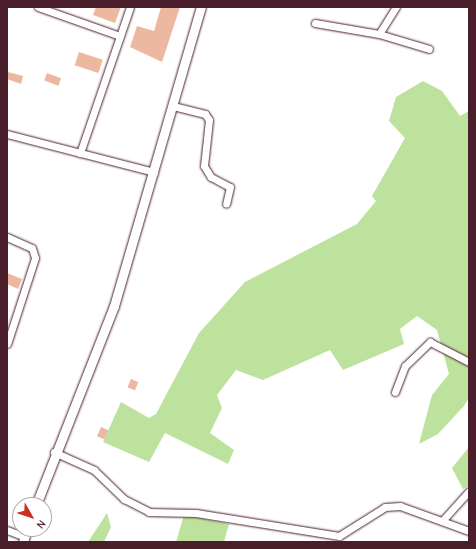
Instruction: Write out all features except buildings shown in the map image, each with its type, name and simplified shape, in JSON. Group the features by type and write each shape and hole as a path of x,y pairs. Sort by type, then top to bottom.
{"street":[{"path":"38,7 120,36"},
{"path":"80,153 130,7"},
{"path":"39,497 54,452 114,306 201,7"},
{"path":"379,34 396,7"},
{"path":"315,23 379,34 429,49"},
{"path":"173,106 205,114 209,120 204,166 211,177 230,187 226,204"},
{"path":"7,134 154,172"},
{"path":"7,237 32,248 35,258 7,344"},
{"path":"394,392 405,366 423,346 430,342 469,362"},
{"path":"54,452 94,470 128,502 149,512 196,513 339,536 385,507 405,506 469,531"},
{"path":"442,521 469,491"}],"green space":[{"path":"423,81 442,91 460,116 469,111 469,398 464,406 438,434 419,444 432,395 449,374 437,330 417,316 400,329 404,344 343,370 330,350 263,380 236,370 217,395 222,408 210,433 234,450 228,464 165,433 149,462 103,442 121,402 149,418 156,414 199,333 245,282 357,224 376,201 372,196 405,138 389,121 396,97"},
{"path":"469,447 469,485 463,489 452,468"},
{"path":"107,513 111,527 104,542 88,542"},
{"path":"184,515 229,524 224,542 176,542"}]}
